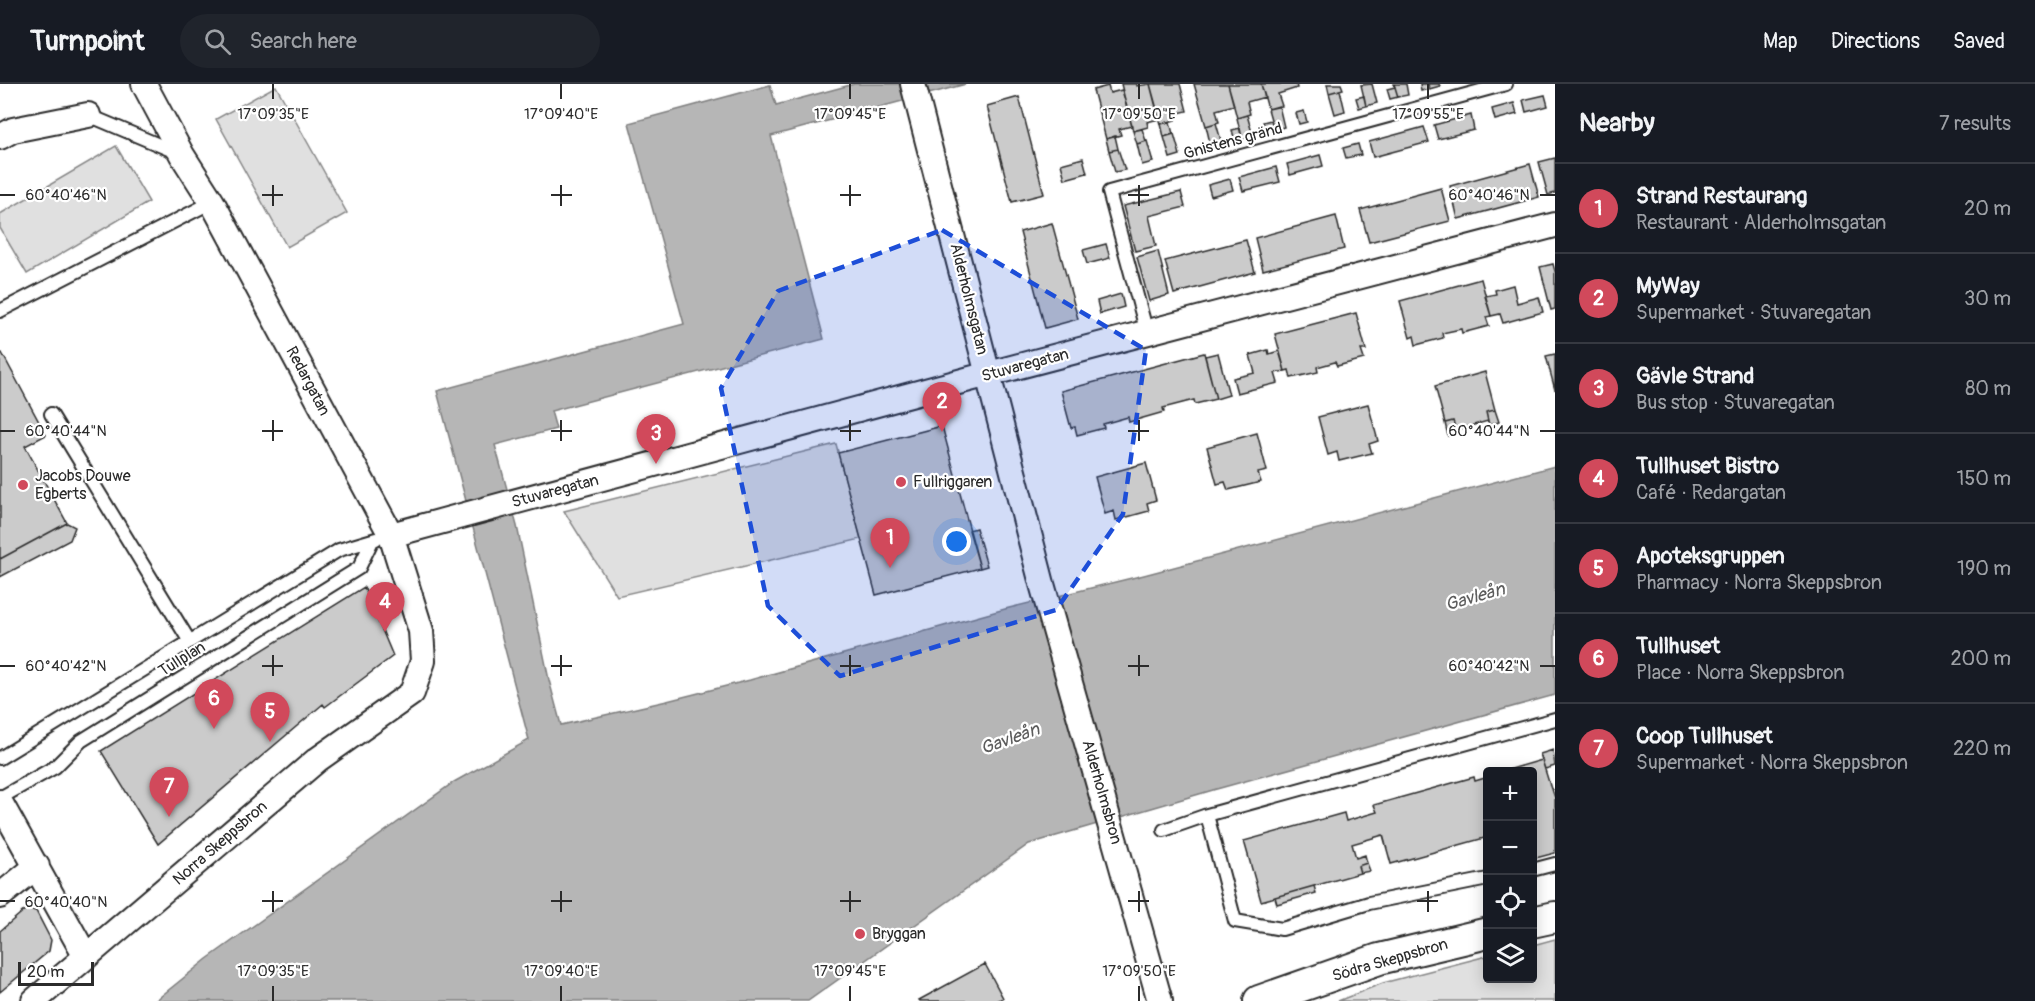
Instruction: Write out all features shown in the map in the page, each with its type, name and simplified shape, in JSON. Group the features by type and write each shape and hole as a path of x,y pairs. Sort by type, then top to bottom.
{"street":[{"name":"Redargatan","path":"144,84 212,202 381,538 420,631 423,662 412,693"},
{"name":"Alderholmsgatan","path":"916,93 1042,584"},
{"path":"0,137 13,130 88,115"},
{"name":"Stuvaregatan","path":"381,538 1555,225"},
{"name":"Alderholmsbron","path":"1042,584 1160,1001"},
{"name":"Norra Skeppsbron","path":"34,1001 317,760 412,693"},
{"path":"0,800 86,957"},
{"path":"0,896 37,866"},
{"path":"1537,921 1555,917"},
{"name":"Södra Skeppsbron","path":"1259,1001 1379,959 1483,934"}],"lane":[{"name":"Gnistens gränd","path":"1147,333 1109,192 1506,84"},
{"path":"88,115 183,155"},
{"path":"0,311 212,202"},
{"path":"51,414 190,642"},
{"path":"0,758 339,550 381,538"},
{"name":"Tullplan","path":"0,800 55,767 81,741 359,568 381,538"},
{"path":"1164,830 1207,815 1555,718"},
{"path":"1207,815 1235,921 1282,929 1369,903 1483,880"},
{"path":"1537,869 1555,864"}],"highlighted area":[{"path":"942,230 1146,350 1123,514 1056,610 840,676 768,606 721,388 778,291"}],"shaded area":[{"path":"276,86 347,213 287,247 216,119"},
{"path":"116,146 149,202 27,274 0,228 0,214"},
{"path":"836,444 861,539 617,596 564,511"},
{"path":"1555,939 1555,1001 1338,1001 1383,983 1483,957 1483,983 1537,983 1537,944"}],"water":[{"name":"Gavleån","path":"854,84 966,84 771,136 824,339 551,411 556,429 495,445 517,526 549,680 561,725 750,680 1005,609 1144,575 1555,466 1555,695 1213,790 1029,844 808,1001 155,1001 207,959 454,782 529,740 437,391 684,324 629,123 770,85 776,105"}],"building":[{"path":"1121,84 1137,84 1137,86 1150,84 1159,119 1147,122 1148,127 1133,131"},
{"path":"1150,84 1180,84 1187,111 1174,114 1175,120 1161,124"},
{"path":"1194,84 1228,84 1234,105 1216,110 1219,122 1206,126"},
{"path":"1228,84 1261,84 1265,97 1247,102 1250,114 1237,118"},
{"path":"1261,84 1296,84 1297,88 1278,94 1282,106 1268,109"},
{"path":"1327,84 1341,84 1343,89 1329,93"},
{"path":"1372,84 1377,103 1366,106 1361,85"},
{"path":"1394,84 1406,84 1408,95 1398,97"},
{"path":"1420,84 1428,84 1429,89 1421,91"},
{"path":"1428,84 1439,84 1440,86 1429,89"},
{"path":"1108,86 1110,93 1122,90 1132,126 1119,129 1121,135 1106,139 1093,90"},
{"path":"1395,87 1398,97 1390,99 1387,89"},
{"path":"1340,90 1345,111 1335,114 1329,93"},
{"path":"1545,95 1548,106 1526,112 1523,100"},
{"path":"1364,96 1366,106 1359,108 1356,98"},
{"path":"1019,97 1044,194 1012,202 987,106"},
{"path":"1514,103 1517,114 1495,120 1492,109"},
{"path":"1279,106 1284,127 1274,130 1268,109"},
{"path":"1304,111 1307,122 1299,124 1296,113"},
{"path":"1247,115 1253,136 1242,139 1237,118"},
{"path":"1471,115 1474,130 1438,139 1434,125"},
{"path":"1271,120 1274,130 1266,133 1263,122"},
{"path":"1170,122 1173,134 1164,137 1161,124"},
{"path":"1216,123 1222,144 1211,147 1206,126"},
{"path":"1424,127 1429,142 1373,157 1369,142"},
{"path":"1240,128 1242,139 1235,141 1232,130"},
{"path":"1142,129 1146,141 1137,144 1133,131"},
{"path":"1174,134 1180,155 1170,158 1164,137"},
{"path":"1115,136 1118,149 1109,151 1106,139"},
{"path":"1147,141 1153,162 1142,165 1137,144"},
{"path":"1358,144 1361,155 1346,158 1343,148"},
{"path":"1118,149 1125,170 1115,172 1109,151"},
{"path":"1320,155 1323,166 1290,175 1287,164"},
{"path":"1083,158 1087,173 1065,179 1061,164"},
{"path":"1555,158 1555,193 1548,195 1539,162"},
{"path":"1530,164 1539,197 1458,219 1450,186"},
{"path":"1276,167 1280,182 1243,191 1239,177"},
{"path":"1230,179 1233,190 1211,196 1208,185"},
{"path":"1441,188 1450,221 1369,242 1360,210"},
{"path":"1181,192 1185,207 1149,216 1156,246 1135,251 1123,206"},
{"path":"1336,216 1344,249 1263,270 1255,238"},
{"path":"1052,223 1078,319 1045,328 1020,232"},
{"path":"1246,240 1255,272 1174,294 1165,261"},
{"path":"1106,244 1110,258 1087,264 1083,250"},
{"path":"1158,251 1169,295 1149,301 1137,257"},
{"path":"1553,264 1555,309 1551,310 1540,267"},
{"path":"1481,279 1491,316 1486,317 1489,326 1462,333 1461,329 1442,333 1443,338 1416,345 1414,336 1410,338 1400,301"},
{"path":"1513,285 1517,303 1539,297 1543,312 1503,323 1500,314 1491,316 1485,296 1496,294 1495,290"},
{"path":"1121,294 1124,307 1100,314 1097,301"},
{"path":"1356,313 1366,350 1361,350 1364,359 1337,366 1335,362 1317,367 1318,372 1291,378 1289,370 1285,371 1275,334"},
{"path":"1268,350 1269,354 1279,351 1285,371 1275,373 1278,383 1237,393 1233,378 1255,373 1250,355"},
{"name":"Jacobs Douwe Egberts","path":"2,353 46,435 25,446 67,523 0,559 0,354"},
{"path":"1204,353 1216,399 1195,404 1194,400 1163,408 1164,412 1129,422 1128,417 1103,424 1104,428 1077,435 1075,427 1071,428 1061,391"},
{"path":"1218,353 1229,395 1216,399 1205,356"},
{"path":"1555,354 1555,390 1546,356"},
{"path":"1485,372 1495,410 1486,412 1488,421 1456,430 1453,421 1445,423 1435,386"},
{"path":"1368,404 1378,441 1369,444 1372,453 1339,461 1337,452 1328,455 1318,417"},
{"path":"1495,410 1499,422 1489,425 1486,412"},
{"path":"1453,421 1457,433 1448,436 1445,423"},
{"name":"Fullriggaren","path":"942,426 980,568 876,595 838,453"},
{"path":"1257,433 1267,471 1258,473 1261,482 1228,490 1225,482 1217,484 1207,447"},
{"path":"1146,463 1156,500 1147,503 1149,511 1116,520 1114,511 1105,514 1095,477"},
{"path":"67,523 75,527 70,540 0,577 0,559"},
{"path":"976,528 987,566 980,568 969,530"},
{"path":"364,587 393,656 325,707 323,704 158,844 101,751"},
{"path":"1553,750 1555,766 1545,769 1540,754"},
{"path":"1542,760 1555,798 1555,853 1537,858 1537,767 1518,767"},
{"path":"1474,777 1475,781 1483,779 1483,838 1391,864 1383,835 1352,844 1356,858 1365,855 1367,863 1358,866 1360,873 1261,901 1244,841 1344,813 1346,821 1377,812 1374,805"},
{"path":"1367,863 1370,871 1360,873 1358,866"},
{"path":"1314,886 1316,893 1277,904 1275,897"},
{"path":"26,909 36,911 51,940 49,951 0,992 0,931"},
{"path":"985,964 1003,998 997,1001 919,1000"}],"place":[{"name":"MyWay","path":"942,432"},
{"name":"Gävle Strand","path":"656,464"},
{"name":"Fullriggaren","path":"901,482"},
{"name":"Jacobs Douwe Egberts","path":"23,485"},
{"name":"Strand Restaurang","path":"890,568"},
{"name":"Tullhuset Bistro","path":"385,632"},
{"name":"Tullhuset","path":"214,729"},
{"name":"Apoteksgruppen","path":"270,742"},
{"name":"Coop Tullhuset","path":"169,817"},
{"name":"Bryggan","path":"860,934"}]}
